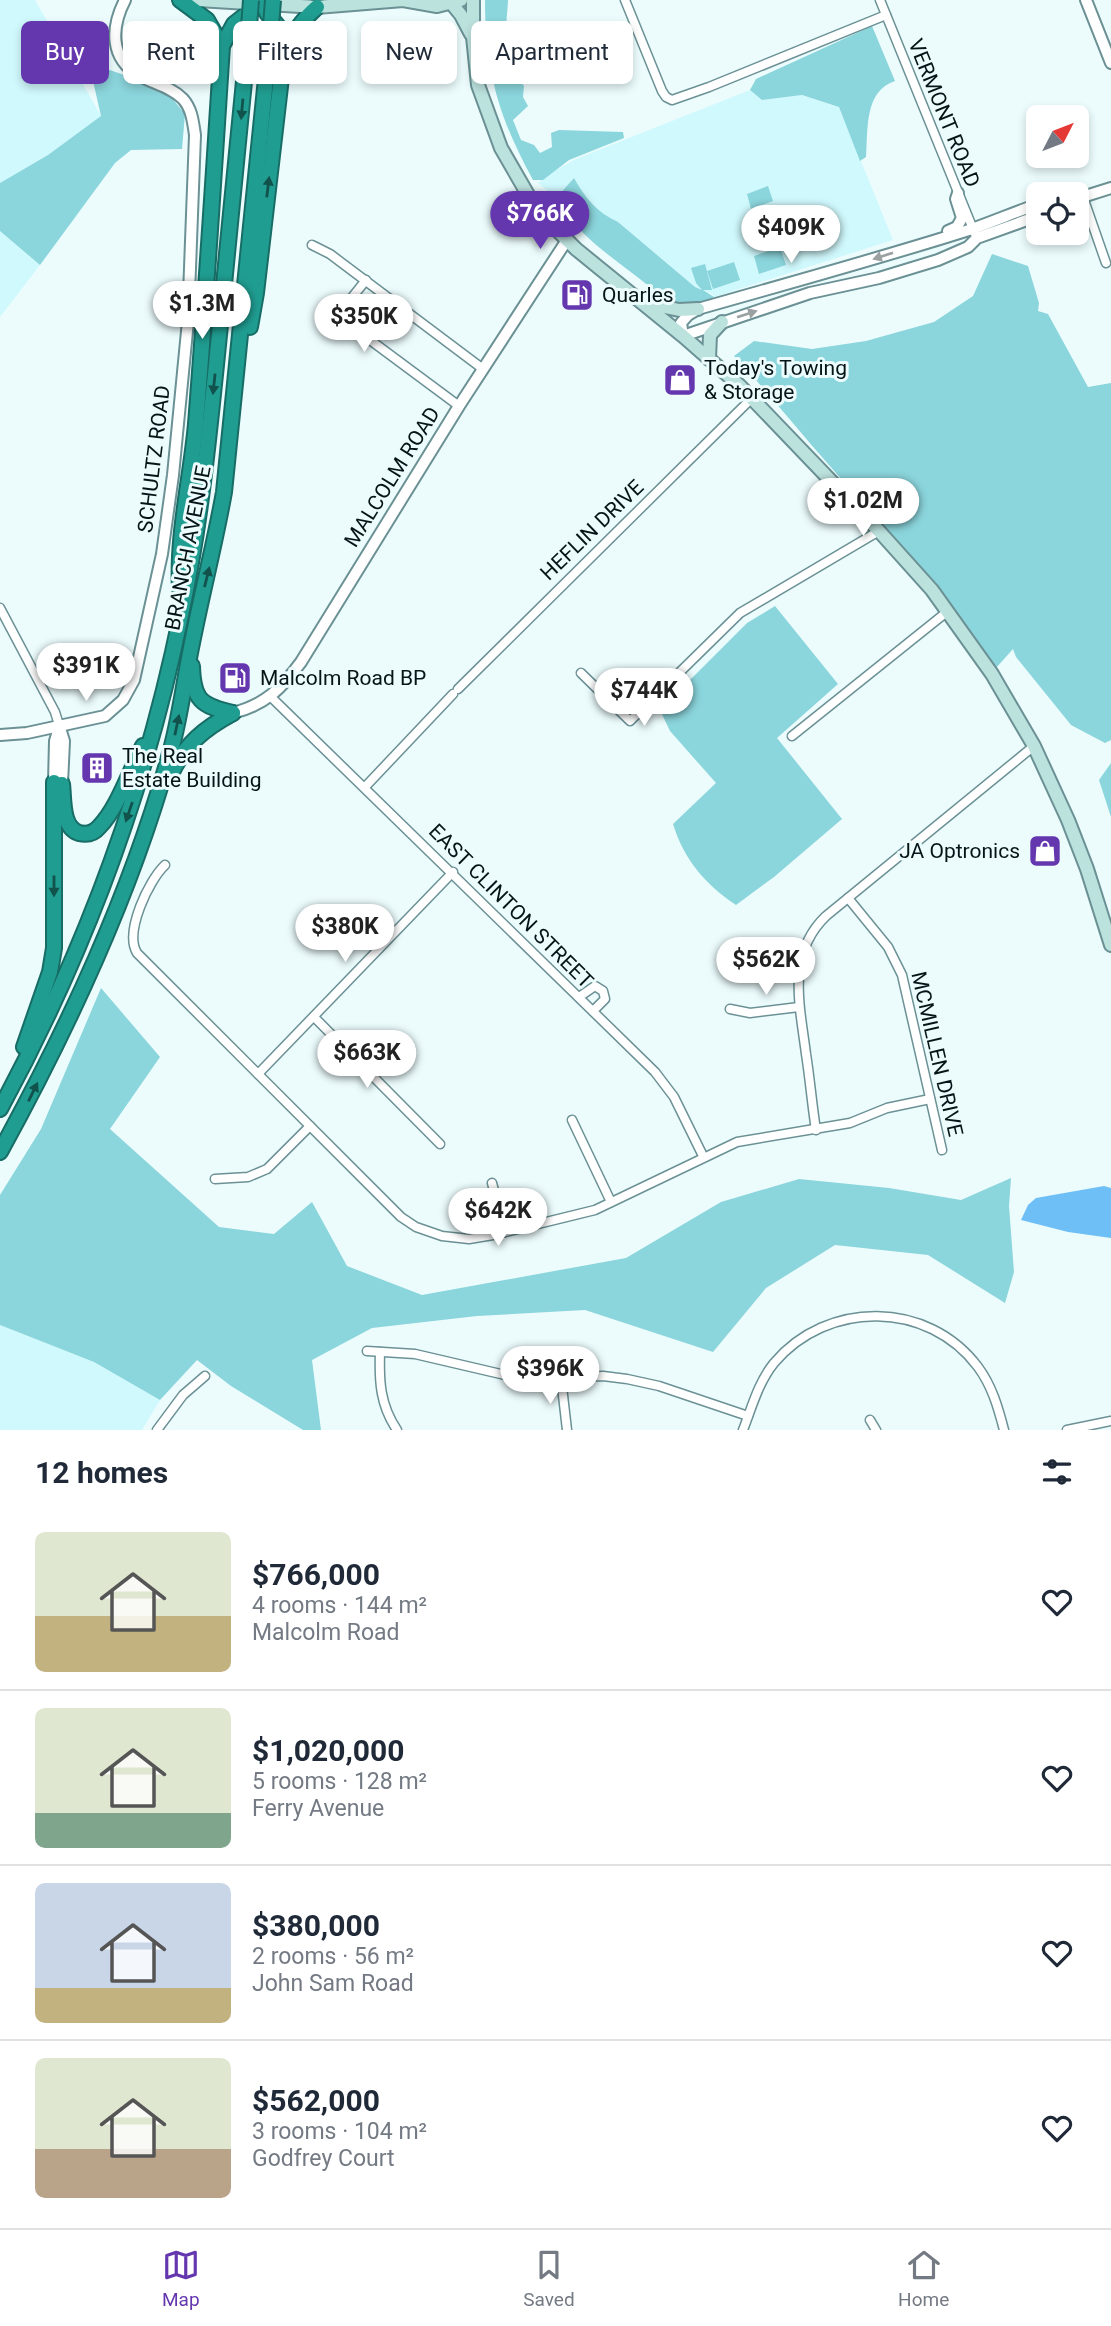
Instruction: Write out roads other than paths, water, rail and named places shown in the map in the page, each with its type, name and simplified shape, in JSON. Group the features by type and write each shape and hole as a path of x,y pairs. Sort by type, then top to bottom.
{"highway":[{"path":"180,0 207,20 222,46"},
{"path":"181,615 179,564 194,447 209,263 222,46 234,24 261,1 275,21"},
{"name":"BRANCH AVENUE","path":"0,1152 30,1098 114,919 170,756 191,643 222,504 270,39 261,1"},
{"name":"BRANCH AVENUE","path":"0,1109 37,1039 81,938 121,835 156,723 181,615 209,438 248,41 261,1"},
{"path":"301,21 317,7"},
{"path":"231,414 256,293 280,84"},
{"path":"191,643 196,693 204,705 233,713"},
{"path":"143,837 176,763 192,741 207,727 233,713"},
{"path":"58,783 65,816 71,826 78,832 90,833 99,827 110,811 156,723"},
{"path":"10,1091 50,972 54,948 58,783"}],"main road":[{"path":"198,0 261,1 317,7 412,1 437,6 456,2 471,33"},
{"path":"473,0 473,21"},
{"path":"478,84 498,141 531,201 567,240 683,336 752,398 879,531 948,611 992,674 1034,746 1072,829 1111,945"},
{"path":"639,300 679,310 698,309"},
{"path":"709,359 710,335 722,322"}],"street":[{"name":"SCHULTZ ROAD","path":"0,735 27,733 105,716 123,700 134,680 162,554 188,321 195,135 192,114 185,101 172,89 139,75 123,60 116,46 114,32 118,13 125,0"},
{"path":"625,0 662,92 668,99 686,96 886,15"},
{"name":"VERMONT ROAD","path":"880,0 975,233"},
{"path":"1086,0 1111,63"},
{"path":"1089,195 1111,188"},
{"path":"940,238 960,223 962,215 956,199 958,193"},
{"path":"1026,210 975,233 968,247 900,271 810,293 683,336 681,323 698,309 940,238 975,233 1026,219"},
{"path":"1089,222 1106,263"},
{"name":"MALCOLM ROAD","path":"233,713 254,707 271,697 301,662 459,406 567,240"},
{"path":"312,245 330,254 366,280 483,369"},
{"path":"366,280 342,310 345,318 358,331 459,406"},
{"name":"HEFLIN DRIVE","path":"365,788 456,692 752,398"},
{"path":"581,673 630,721 740,613 879,531"},
{"path":"0,608 55,712 59,725 55,741 58,783"},
{"path":"792,736 948,611"},
{"name":"EAST CLINTON STREET","path":"271,697 453,872 661,1079 679,1107 703,1156"},
{"path":"816,1130 799,1007 798,975 809,936 821,921 848,898 1034,746"},
{"path":"165,865 153,880 136,922 132,938 135,950 401,1217 416,1227 457,1239 480,1238 586,1213 737,1142 853,1123 887,1108 930,1098"},
{"path":"258,1074 453,872"},
{"name":"MCMILLEN DRIVE","path":"848,898 884,941 898,966 914,1022 942,1150"},
{"path":"579,997 592,987 603,991 605,999 593,1011"},
{"path":"730,1009 750,1013 799,1007"},
{"path":"314,1017 440,1144"},
{"path":"572,1120 611,1202"},
{"path":"215,1179 248,1177 267,1169 310,1126"},
{"path":"492,1183 505,1232"},
{"path":"743,1430 765,1375 777,1359 793,1344 818,1329 841,1319 861,1316 906,1319 927,1326 948,1338 964,1351 990,1386 1004,1430"},
{"path":"367,1350 415,1354 505,1375 627,1379 748,1416"},
{"path":"380,1352 380,1390 383,1403 397,1430"},
{"path":"157,1430 183,1395 205,1376"},
{"path":"561,1378 567,1430"},
{"path":"870,1420 876,1430"},
{"path":"1067,1430 1111,1421"}],"place":[{"name":"Quarles","path":"577,295"},
{"name":"Today's Towing & Storage","path":"680,380"},
{"name":"Malcolm Road BP","path":"235,678"},
{"name":"The Real Estate Building","path":"97,768"},
{"name":"JA Optronics","path":"1045,851"}]}
